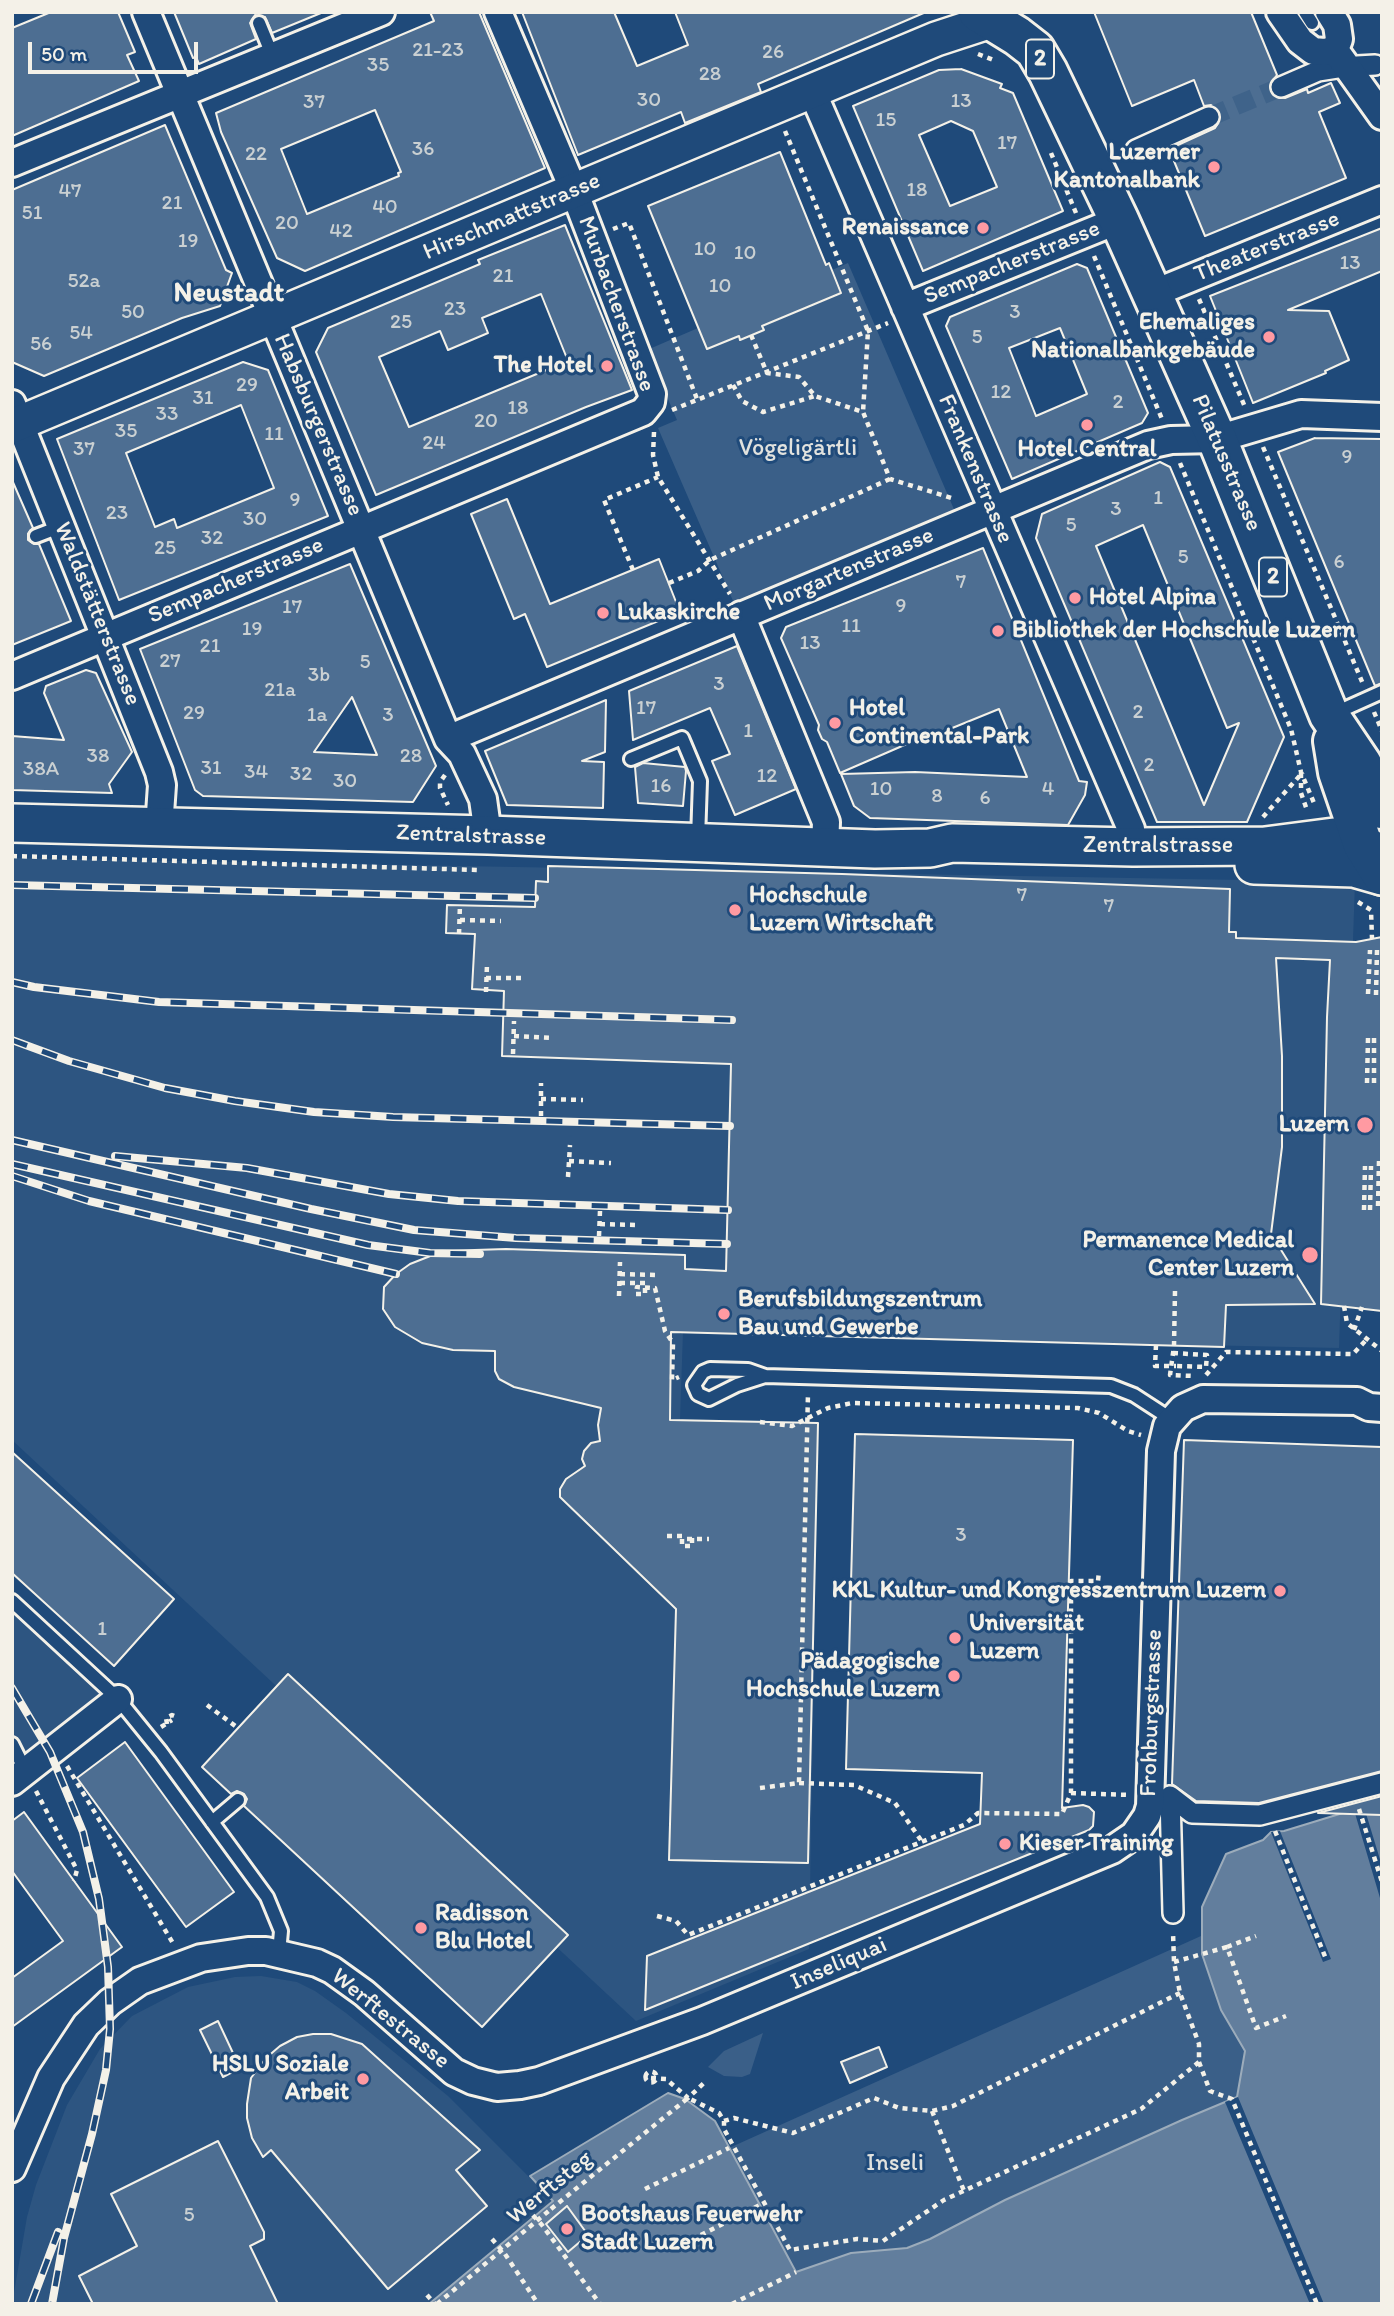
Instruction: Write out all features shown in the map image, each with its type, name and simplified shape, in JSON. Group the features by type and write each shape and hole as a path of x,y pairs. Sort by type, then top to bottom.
{"main road":[{"name":"Pilatusstrasse","path":"994,15 1035,50 1045,66 1119,220 1217,439 1329,715 1362,764 1382,809"},
{"name":"Pilatusstrasse","path":"1329,715 1338,772 1373,870"},
{"name":"Zentralstrasse","path":"12,823 488,835 825,848 930,848 952,843 1133,847 1265,846 1334,837 1373,870"},
{"name":"Zentralstrasse","path":"930,848 950,857 1373,870"}],"street":[{"name":"Habsburgerstrasse","path":"146,12 448,739 462,754 483,799 488,835"},
{"path":"12,163 382,12"},
{"name":"Murbacherstrasse","path":"498,12 574,191 658,407"},
{"path":"1280,12 1300,41 1312,51 1324,52 1336,59 1382,116"},
{"name":"Hirschmattstrasse","path":"15,418 273,317 994,15"},
{"path":"1282,87 1318,71 1336,59 1339,39 1337,25 1315,16"},
{"name":"Frankenstrasse","path":"812,91 1131,829 1133,847"},
{"path":"1136,150 1209,117"},
{"name":"Theaterstrasse","path":"1152,294 1382,200"},
{"name":"Sempacherstrasse","path":"907,311 1119,220"},
{"name":"Sempacherstrasse","path":"12,676 360,528 658,407"},
{"name":"Morgartenstrasse","path":"448,739 1149,445 1171,440 1217,439 1301,414 1382,417"},
{"name":"Waldstätterstrasse","path":"15,418 62,526 159,772 162,785 159,828"},
{"path":"741,615 826,822 825,848"},
{"path":"1166,1430 1183,1408 1203,1399 1369,1405 1373,1391 1382,1389"},
{"name":"Frohburgstrasse","path":"1134,1835 1150,1806 1166,1430"},
{"path":"19,1777 118,1699"},
{"path":"1173,1913 1165,1872 1170,1797 1192,1813 1259,1815 1273,1822 1356,1799 1382,1783"},
{"name":"Inseliquai","path":"539,2081 702,2021 1112,1850 1134,1835"},
{"name":"Werftestrasse","path":"12,2168 51,2078 86,2025 126,1990 153,1975 184,1962 222,1953 279,1953 317,1963 332,1970 364,1993 454,2071 473,2081 497,2087 539,2081"}],"lane":[{"path":"260,23 273,57"},
{"path":"36,536 62,526"},
{"path":"1329,715 1382,692"},
{"path":"631,760 682,738 700,781 698,843"},
{"path":"765,1376 737,1385 709,1399 698,1394 694,1385 703,1372 710,1369 748,1370 765,1376 1103,1386 1125,1390 1166,1430"},
{"path":"12,1601 118,1699 212,1822 274,1909 281,1931 279,1953"},
{"path":"12,1744 19,1777"},
{"path":"212,1822 238,1800"}],"path":[{"path":"775,107 868,331 863,412 890,479"},
{"path":"592,237 629,223 696,399"},
{"path":"1196,292 1250,417"},
{"path":"741,615 710,561 668,498 658,477 653,455 658,407 696,399 767,373 868,331 907,311"},
{"path":"751,335 767,373"},
{"path":"767,373 799,377 815,396 863,412"},
{"path":"733,385 742,401 763,412 815,396"},
{"path":"1258,437 1382,731"},
{"path":"1178,457 1292,729 1301,772 1301,793 1307,810"},
{"path":"633,570 604,500 658,477"},
{"path":"669,583 698,570 710,561 890,479 993,510"},
{"path":"1301,772 1317,787"},
{"path":"1301,772 1309,790"},
{"path":"12,856 477,870"},
{"path":"1372,939 1373,870"},
{"path":"459,934 460,904"},
{"path":"460,920 501,921"},
{"path":"1368,994 1370,950"},
{"path":"1376,995 1377,950"},
{"path":"486,992 487,964"},
{"path":"486,978 526,978"},
{"path":"513,1054 514,1021"},
{"path":"514,1037 553,1038"},
{"path":"1370,1083 1371,1038"},
{"path":"541,1083 541,1116"},
{"path":"541,1099 583,1100"},
{"path":"568,1177 570,1145"},
{"path":"569,1161 611,1163"},
{"path":"1378,1206 1380,1161"},
{"path":"1367,1210 1368,1166"},
{"path":"599,1237 600,1211"},
{"path":"600,1224 639,1225"},
{"path":"619,1296 620,1262"},
{"path":"620,1274 659,1275"},
{"path":"620,1283 645,1283 645,1294 636,1294 637,1287 646,1287 655,1288"},
{"path":"1175,1291 1175,1353 1170,1375 1205,1376 1226,1352 1353,1354 1367,1339"},
{"path":"1344,1306 1347,1323 1382,1351"},
{"path":"1354,1331 1362,1307"},
{"path":"1156,1345 1155,1366 1206,1367 1207,1355 1175,1353"},
{"path":"799,1783 808,1393"},
{"path":"760,1422 792,1426 828,1408 852,1403 1078,1408 1098,1413 1128,1431 1166,1430"},
{"path":"667,1536 691,1537 708,1538 695,1539 682,1539 682,1546 692,1546 691,1537"},
{"path":"657,1916 676,1921 688,1935 923,1843 964,1825 978,1813 1062,1814 1071,1793 1071,1581 1098,1581 1099,1572"},
{"path":"207,1705 238,1728"},
{"path":"167,1724 166,1718 172,1714 177,1717"},
{"path":"55,1748 184,1962"},
{"path":"19,1777 77,1870 74,1881"},
{"path":"761,1788 799,1783 853,1785 895,1803 923,1843"},
{"path":"1071,1793 1130,1795"},
{"path":"1356,1799 1382,1882"},
{"path":"1273,1822 1326,1959"},
{"path":"1173,1913 1174,1962 1180,1993 1199,2045 1199,2062 1210,2091 1232,2099 1317,2304"},
{"path":"1174,1962 1256,1936"},
{"path":"1227,1947 1256,2028 1286,2017"},
{"path":"724,2121 734,2118 793,2133 874,2098 899,2108 932,2111 953,2106 1180,1993"},
{"path":"651,2077 666,2079 687,2098 719,2113 724,2121 724,2129 790,2250 857,2239 883,2241 944,2200 1141,2109 1199,2062"},
{"name":"Werftsteg","path":"436,2304 705,2082"},
{"path":"932,2111 964,2191"},
{"path":"645,2189 729,2148"},
{"path":"683,2244 760,2205"},
{"path":"526,2208 542,2225 600,2304"},
{"path":"492,2239 538,2304"},
{"path":"732,2304 796,2272"},
{"path":"427,2295 436,2304"}],"shaded area":[{"path":"12,858 1355,882 1339,1348 683,1332 680,1420 818,1423 809,1949 636,2021 12,1440"},
{"path":"12,1594 111,1690 12,1779"},
{"path":"1382,1801 1382,2304 429,2304 553,2201 530,2176 668,2093 685,2099 715,2121 796,2272 851,2253 907,2248 930,2239 1005,2200 1237,2097 1245,2051 1221,2010 1202,1954 1202,1907 1226,1854 1263,1840 1271,1832 1284,1831"},
{"path":"261,1976 297,1982 346,2013 448,2096 553,2201 429,2304 12,2304 27,2217 36,2185 67,2105 100,2049 132,2016 188,1987 235,1977"}],"green space":[{"name":"Vögeligärtli","path":"848,263 956,514 737,610 658,428 677,420 647,350 698,328 707,349 738,336 740,340 764,330 763,326 841,294 832,270"},
{"name":"Inseli","path":"1201,1936 1202,1955 1221,2010 1246,2051 1238,2097 1005,2200 930,2239 907,2248 851,2253 796,2272 729,2148"},
{"path":"763,2033 750,2074 742,2077 724,2076 708,2067 724,2051"}],"pier":[{"path":"1364,1807 1382,1866 1382,1898 1354,1810"},
{"path":"1280,1831 1331,1959 1323,1962 1271,1832"},
{"path":"1238,2097 1324,2304 1310,2304 1225,2102"}],"building":[{"path":"51,12 118,12 135,52 127,55 139,81 12,136 12,28"},
{"path":"174,12 321,13 272,33 265,17 255,15 250,23 256,39 199,64 196,57 193,58"},
{"path":"430,12 479,12 545,168 305,271 277,258 221,132 216,113 434,21","holes":["375,110 401,172 398,173 399,176 307,214 281,149"]},
{"path":"522,12 614,12 637,66 688,45 675,12 926,12 758,84 761,92 685,123 681,112 578,155"},
{"path":"1094,12 1251,12 1277,75 1269,85 1273,96 1285,98 1307,89 1308,93 1331,83 1340,103 1319,112 1346,178 1205,236 1169,149 1215,128 1221,119 1220,111 1211,105 1204,106 1194,80 1132,106"},
{"path":"961,69 1002,84 1000,88 1013,93 1063,211 923,271 853,106 939,70","holes":["951,121 973,131 997,187 950,206 919,135"]},
{"path":"165,125 226,270 232,273 220,306 182,318 44,376 12,362 12,190"},
{"path":"780,152 826,265 829,263 841,293 762,326 764,330 740,340 739,336 707,349 648,206"},
{"path":"565,225 632,390 376,495 316,352 328,328 480,264 478,260","holes":["541,294 568,361 409,427 379,357 440,331 448,350 488,333 482,318"]},
{"name":"Ehemaliges Nationalbankgebäude","path":"1382,228 1382,271 1288,310 1329,311 1349,360 1325,371 1326,373 1253,403 1210,296"},
{"path":"1077,264 1087,268 1148,413 1142,423 1012,479 946,326 950,317","holes":["1060,328 1087,394 1036,416 1009,348"]},
{"path":"243,362 268,370 328,516 119,600 57,439","holes":["241,405 274,488 177,528 174,519 155,527 126,453"]},
{"path":"1315,438 1382,439 1382,683 1375,686 1278,452"},
{"path":"1160,462 1170,467 1284,737 1247,822 1157,822 1036,538 1042,514","holes":["1143,525 1227,728 1239,723 1204,805 1096,546"]},
{"path":"12,480 33,528 28,534 28,540 39,544 71,621 12,645"},
{"name":"Lukaskirche","path":"507,499 550,604 659,559 680,612 547,667 525,614 514,619 471,514"},
{"path":"983,548 1079,781 1087,782 1085,795 1068,825 870,818 854,806 841,774 915,772 1027,777 999,709 940,733 939,730 840,773 827,742 822,739 818,730 819,725 781,638 786,627"},
{"path":"350,564 436,766 413,802 203,796 195,790 140,649","holes":["352,697 377,755 314,752"]},
{"path":"737,646 796,789 735,815 712,761 730,754 710,708 633,740 629,691"},
{"path":"86,670 96,673 132,752 109,784 112,793 12,790 12,736 64,740 44,693 46,686"},
{"path":"606,700 605,752 582,761 604,762 603,808 507,805 485,751"},
{"path":"643,763 685,767 683,806 638,803 635,767"},
{"path":"548,866 1230,889 1229,932 1236,932 1236,938 1356,942 1382,937 1382,1311 1321,1304 1330,960 1276,958 1282,1056 1282,1147 1271,1234 1315,1304 1226,1305 1224,1347 671,1332 670,1420 818,1423 808,1863 669,1860 676,1609 560,1497 560,1489 566,1479 585,1466 582,1459 584,1451 591,1443 600,1441 598,1425 601,1408 514,1387 499,1379 495,1371 495,1351 453,1350 422,1343 395,1327 383,1309 384,1287 396,1274 410,1264 443,1251 506,1249 685,1255 685,1269 726,1271 731,1064 502,1056 504,991 472,989 475,934 446,933 447,905 535,907 536,881 548,882"},
{"path":"855,1434 1073,1440 1062,1808 1083,1805 1089,1807 1094,1812 1093,1826 1089,1830 645,2010 647,1956 980,1824 982,1773 846,1769"},
{"name":"KKL Kultur- und Kongresszentrum Luzern","path":"1184,1440 1382,1447 1382,1771 1259,1803 1196,1801 1172,1784"},
{"path":"12,1452 174,1599 114,1666 12,1573"},
{"path":"288,1674 568,1935 482,2027 244,1806 247,1799 244,1794 237,1791 231,1794 202,1767"},
{"path":"125,1742 234,1892 186,1927 77,1778"},
{"path":"1382,1796 1382,1815 1318,1813"},
{"path":"24,1812 122,1947 12,2027 12,1978 63,1941 12,1871 12,1821"},
{"path":"218,2021 240,2068 223,2077 200,2030"},
{"path":"331,2034 362,2044 480,2150 456,2170 487,2206 388,2289 271,2150 263,2157 252,2138 247,2118 251,2078 266,2058 280,2046 297,2037"},
{"path":"879,2047 887,2067 850,2083 841,2062"},
{"path":"218,2141 264,2232 264,2239 250,2246 278,2304 93,2304 79,2276 137,2246 111,2194"},
{"name":"Bootshaus Feuerwehr Stadt Luzern","path":"567,2206 588,2235 568,2252 546,2224"}],"tunnel":[{"path":"1209,117 1281,87"}],"railway":[{"path":"12,885 535,898"},
{"path":"12,982 159,1002 732,1020"},
{"path":"12,1040 69,1061 165,1088 314,1112 393,1117 730,1126"},
{"path":"12,1140 414,1230 516,1238 727,1244"},
{"path":"115,1156 247,1168 389,1194 458,1201 728,1210"},
{"path":"12,1164 368,1245 430,1253 480,1254"},
{"path":"12,1176 89,1201 396,1274"},
{"path":"12,1688 50,1752 83,1832 99,1899 108,1967 110,2029 106,2070 64,2238 52,2304"},
{"path":"31,2304 58,2232"}],"place":[{"name":"Luzerner Kantonalbank","path":"1214,167"},
{"name":"Renaissance","path":"983,228"},
{"name":"Ehemaliges Nationalbankgebäude","path":"1269,337"},
{"name":"The Hotel","path":"607,366"},
{"name":"Hotel Central","path":"1087,425"},
{"name":"Hotel Alpina","path":"1075,598"},
{"name":"Lukaskirche","path":"603,613"},
{"name":"Bibliothek der Hochschule Luzern","path":"998,631"},
{"name":"Hotel Continental-Park","path":"835,723"},
{"name":"Hochschule Luzern Wirtschaft","path":"735,910"},
{"name":"Luzern","path":"1365,1125"},
{"name":"Permanence Medical Center Luzern","path":"1310,1255"},
{"name":"Berufsbildungszentrum Bau und Gewerbe","path":"724,1314"},
{"name":"KKL Kultur- und Kongresszentrum Luzern","path":"1280,1591"},
{"name":"Universität Luzern","path":"955,1638"},
{"name":"Pädagogische Hochschule Luzern","path":"954,1676"},
{"name":"Kieser Training","path":"1005,1844"},
{"name":"Radisson Blu Hotel","path":"421,1928"},
{"name":"HSLU Soziale Arbeit","path":"363,2079"},
{"name":"Bootshaus Feuerwehr Stadt Luzern","path":"567,2229"}],"district":[{"name":"Neustadt","path":"229,294"}]}
